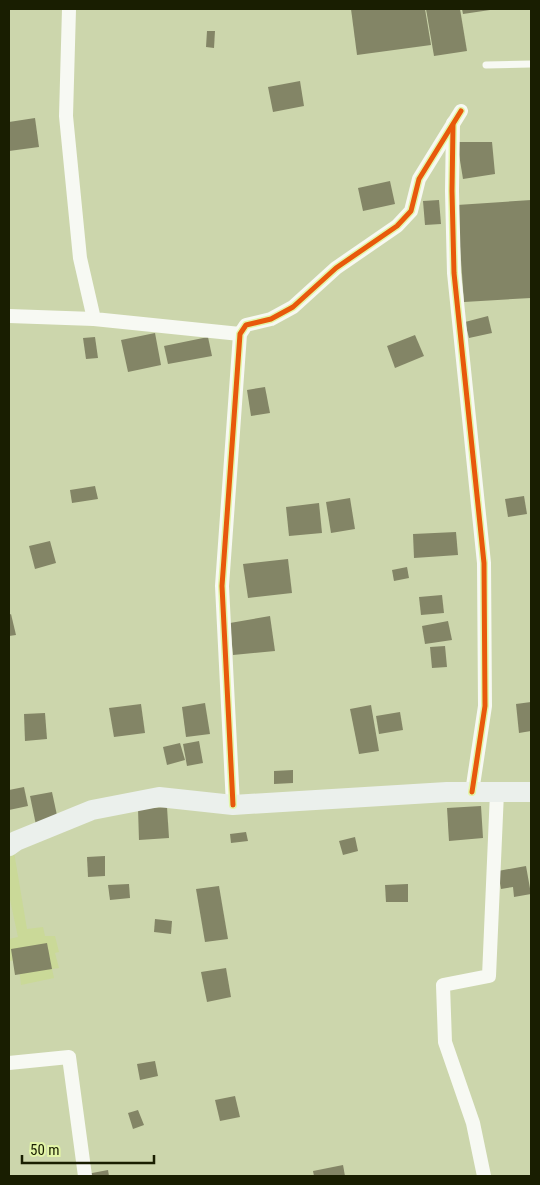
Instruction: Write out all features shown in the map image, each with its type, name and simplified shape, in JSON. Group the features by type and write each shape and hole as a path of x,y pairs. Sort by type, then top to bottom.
{"main road":[{"path":"9,846 16,841 92,810 158,797 233,805 447,792 531,792"}],"street":[{"path":"69,9 66,116 80,258 94,320"},
{"path":"233,805 222,586 240,334 246,326 271,318 293,307 336,268 397,226 411,211 419,179 461,110"},
{"path":"453,123 454,273 484,563 485,706 472,792"},
{"path":"9,316 94,320 240,334"},
{"path":"484,1176 473,1123 445,1042 443,985 489,976 497,792"},
{"path":"9,1063 69,1057 85,1176"}],"lane":[{"path":"486,65 531,64"}],"shaded area":[{"path":"14,852 27,929 43,927 45,936 55,936 59,952 55,953 59,968 52,969 54,978 21,985 18,960 9,961 9,939 18,937 9,895 9,859"}],"building":[{"path":"351,9 425,9 431,45 357,55"},
{"path":"426,9 460,9 467,51 434,56"},
{"path":"462,9 490,9 490,10 463,14"},
{"path":"207,31 215,31 214,48 206,47"},
{"path":"300,81 304,106 273,112 268,87"},
{"path":"35,118 39,147 9,151 9,122"},
{"path":"457,142 492,142 495,174 463,179"},
{"path":"390,181 395,204 363,211 358,188"},
{"path":"439,200 441,224 425,225 423,201"},
{"path":"531,200 531,298 464,302 457,205"},
{"path":"488,316 492,333 469,338 465,322"},
{"path":"155,333 161,365 128,372 121,340"},
{"path":"415,335 424,356 395,368 387,346"},
{"path":"95,337 98,358 86,359 83,338"},
{"path":"208,337 212,356 168,364 164,346"},
{"path":"265,387 270,413 251,416 247,390"},
{"path":"95,486 98,499 72,503 70,490"},
{"path":"524,496 527,514 508,517 505,499"},
{"path":"350,498 355,529 331,533 326,502"},
{"path":"319,503 322,533 289,536 286,507"},
{"path":"456,532 458,555 414,558 413,534"},
{"path":"50,541 56,563 35,569 29,546"},
{"path":"288,559 292,593 248,598 243,564"},
{"path":"407,567 409,578 394,581 392,570"},
{"path":"442,595 444,613 421,615 419,597"},
{"path":"11,614 16,635 9,636 9,615"},
{"path":"270,616 275,651 233,655 230,623"},
{"path":"448,621 452,640 425,644 422,626"},
{"path":"445,646 447,667 432,668 430,647"},
{"path":"531,702 531,731 519,733 516,704"},
{"path":"205,703 210,734 186,737 182,707"},
{"path":"141,704 145,733 114,737 109,708"},
{"path":"371,705 379,751 359,754 350,709"},
{"path":"400,712 403,730 379,734 376,716"},
{"path":"45,713 47,739 25,741 24,714"},
{"path":"199,741 203,763 187,766 183,744"},
{"path":"180,743 185,760 167,765 163,747"},
{"path":"293,770 293,783 274,784 274,771"},
{"path":"24,787 28,806 9,810 9,790"},
{"path":"52,792 58,820 36,825 30,796"},
{"path":"481,806 483,838 449,841 447,808"},
{"path":"167,807 169,838 139,840 138,809"},
{"path":"246,832 248,841 231,843 230,834"},
{"path":"355,837 358,851 343,855 339,841"},
{"path":"105,856 105,876 88,877 87,857"},
{"path":"526,866 531,894 514,897 513,887 501,889 498,871"},
{"path":"129,884 130,898 110,900 108,885"},
{"path":"408,884 408,902 386,902 385,885"},
{"path":"219,886 228,939 205,942 196,889"},
{"path":"155,919 172,921 171,934 154,932"},
{"path":"47,943 52,969 15,975 11,949"},
{"path":"226,968 231,997 207,1002 201,972"},
{"path":"155,1061 158,1076 140,1080 137,1064"},
{"path":"235,1096 240,1117 220,1121 215,1100"},
{"path":"138,1110 144,1125 133,1129 128,1113"},
{"path":"343,1165 345,1176 314,1176 313,1171"},
{"path":"108,1170 109,1176 87,1176 87,1174"}],"cycle path":[{"path":"233,805 222,586 240,334 246,325 271,319 293,307 336,268 397,226 411,211 419,179 461,111"},
{"path":"453,125 454,273 484,563 485,706 472,792"}]}
